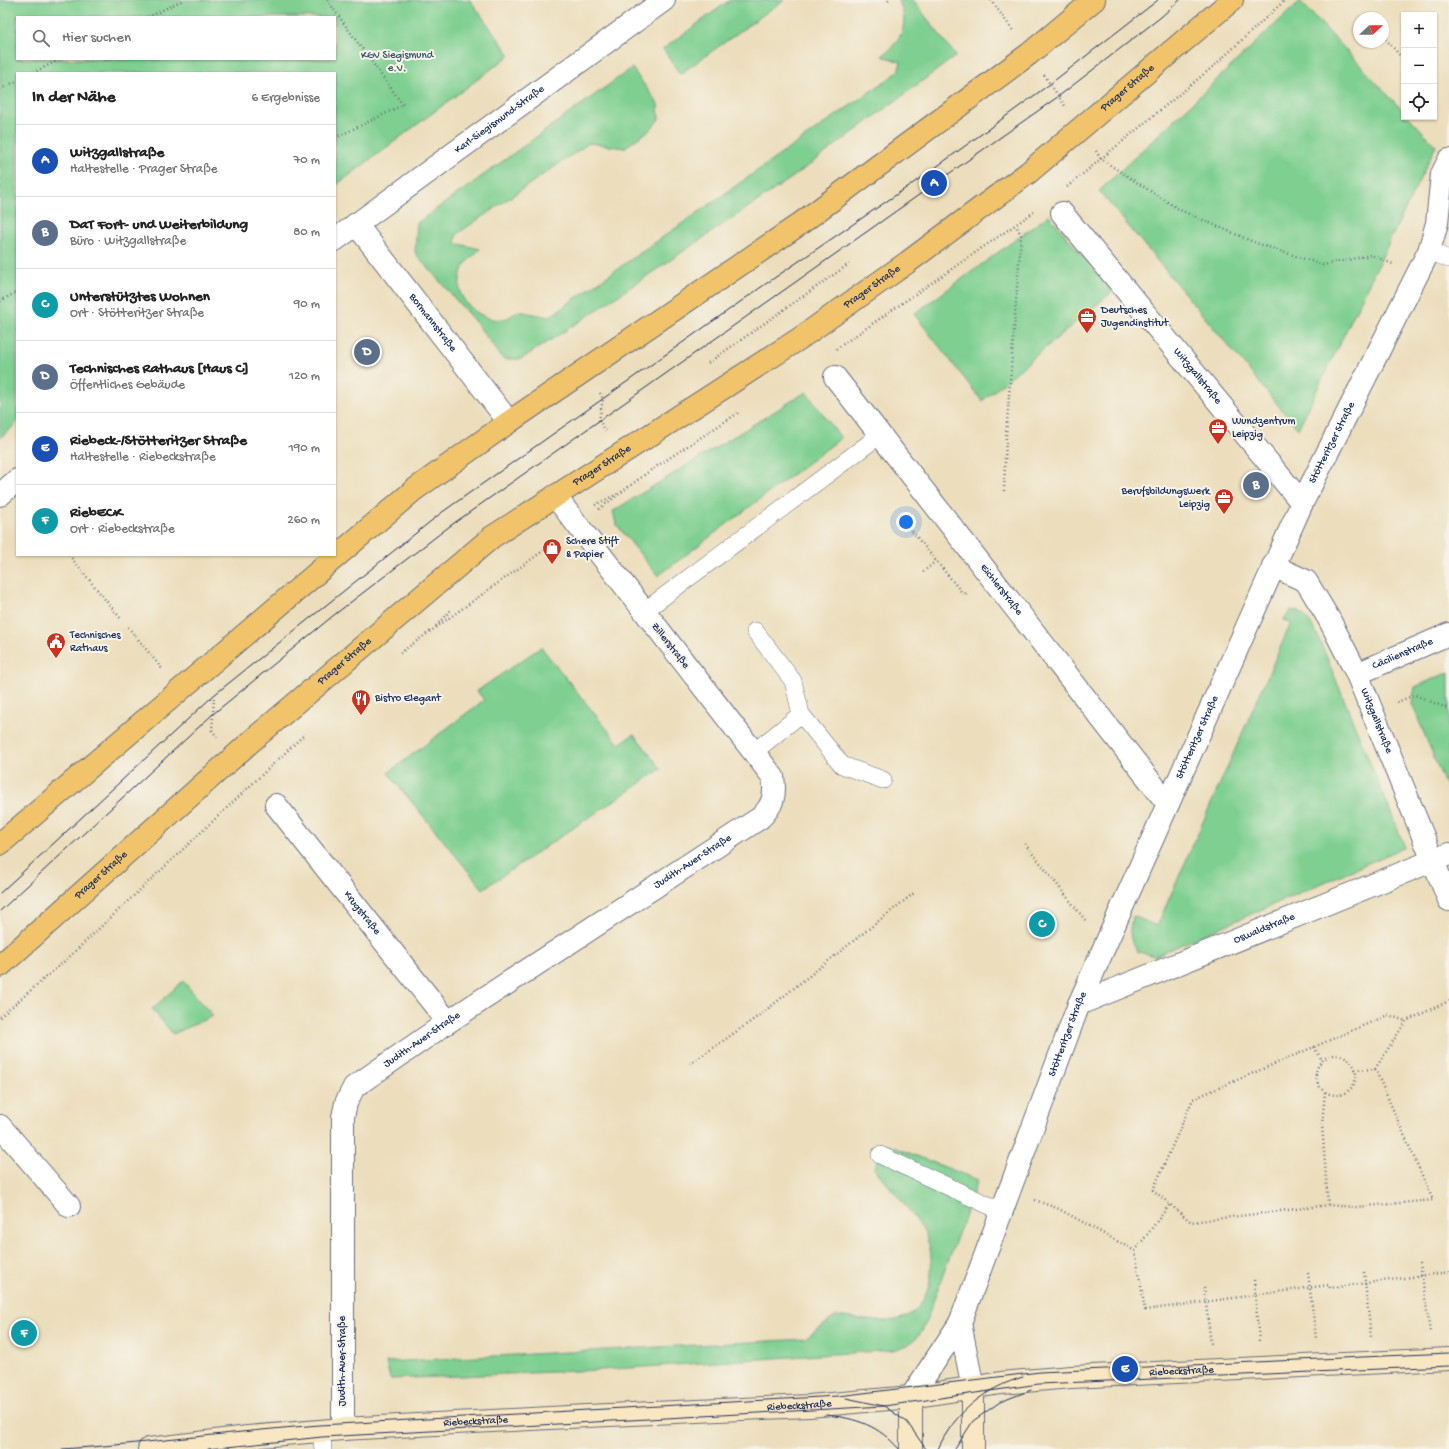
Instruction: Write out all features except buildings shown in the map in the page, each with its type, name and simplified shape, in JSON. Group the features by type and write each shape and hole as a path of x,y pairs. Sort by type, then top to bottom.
{"main road":[{"path":"0,844 414,490 509,422 797,226 1029,54 1094,0"},
{"name":"Prager Straße","path":"0,966 256,737 486,542 799,339 908,262 1029,172 1232,0"},
{"name":"Riebeckstraße","path":"149,1449 248,1437 322,1440 343,1429 809,1406 911,1397 1050,1378 1441,1359"},
{"path":"973,1388 973,1449"},
{"path":"911,1397 911,1449"}],"street":[{"name":"Karl-Siegismund-Straße","path":"336,239 664,0"},
{"name":"Stötteritzer Straße","path":"911,1397 960,1323 1079,1004 1302,503 1429,251 1437,223 1442,174 1449,160"},
{"name":"Witzgallstraße","path":"1062,213 1302,503"},
{"name":"Bormannstraße","path":"356,224 509,422"},
{"name":"Eichlerstraße","path":"835,377 1168,804"},
{"path":"0,495 16,481"},
{"name":"Zillerstraße","path":"555,496 577,527 643,612 774,777 774,799"},
{"name":"Witzgallstraße","path":"1273,566 1306,581 1329,619 1357,674 1372,712 1441,858 1449,900"},
{"name":"Cäcilienstraße","path":"1357,674 1449,634"},
{"name":"Judith-Auer-Straße","path":"343,1429 343,1117 346,1103 354,1087 448,1022 760,818 769,810 774,799"},
{"name":"Krugstraße","path":"276,805 448,1022"},
{"name":"Oswaldstraße","path":"1079,1004 1441,858"},
{"path":"0,1126 69,1206"},
{"path":"960,1323 973,1388"}],"lane":[{"path":"1429,251 1449,259"},
{"path":"643,612 880,435"},
{"path":"755,631 793,681 801,714 842,765 882,780"},
{"path":"754,752 801,714"},
{"path":"880,1155 1001,1211"}],"path":[{"path":"150,16 183,0"},
{"path":"327,0 403,105 336,138"},
{"path":"991,0 1016,36"},
{"path":"1389,43 1401,57"},
{"path":"35,72 60,60"},
{"path":"0,89 16,81"},
{"path":"1100,158 1180,210 1256,243 1323,265 1371,255 1417,274"},
{"path":"1004,490 1006,436 1021,235 1016,225"},
{"path":"706,364 849,264"},
{"path":"0,301 16,293"},
{"path":"597,388 603,399 600,420 607,434 612,431"},
{"path":"907,525 964,595"},
{"path":"432,630 577,527"},
{"path":"70,556 121,619"},
{"path":"923,572 936,561"},
{"path":"128,627 163,671"},
{"path":"214,695 212,730 220,740"},
{"path":"1372,712 1415,695 1449,709"},
{"path":"0,1017 68,958 255,781"},
{"path":"1026,844 1105,945"},
{"path":"690,1064 760,1015 914,893"},
{"path":"1375,1069 1406,1021 1449,1001"},
{"path":"1375,1069 1433,1200 1356,1207 1328,1205 1191,1222 1153,1190 1193,1099 1388,1015 1406,1021"},
{"path":"1314,1046 1322,1060"},
{"path":"1328,1056 1342,1056 1349,1059 1355,1070 1356,1077 1349,1090 1336,1095 1325,1092 1319,1087 1316,1080 1315,1073 1322,1060 1328,1056"},
{"path":"1355,1070 1375,1069"},
{"path":"1325,1092 1322,1124 1328,1205"},
{"path":"1009,1190 1059,1209 1135,1251"},
{"path":"1170,1204 1135,1251 1145,1310 1309,1287 1329,1285 1330,1288 1449,1272"},
{"path":"1420,1263 1421,1276 1441,1359"},
{"path":"1308,1272 1319,1365"},
{"path":"1364,1272 1374,1363"},
{"path":"1254,1280 1261,1368"},
{"path":"1204,1287 1214,1370"}],"green space":[{"name":"KGV Siegismund e.V.","path":"0,0 470,0 510,55 336,185 336,72 16,72 16,424 0,438"},
{"path":"730,0 784,0 680,74 663,49"},
{"path":"898,0 913,0 956,56 793,177 585,318 521,359 503,359 477,324 415,253 417,223 632,68 658,104 659,119 651,129 624,148 589,143 457,234 455,243 480,249 465,265 460,278 460,292 467,304 472,309 484,316 497,320 508,318 518,311 549,317 898,72 901,62 882,56 899,38 904,24 902,9"},
{"path":"1300,1 1401,109 1401,120 1412,120 1436,146 1298,429 1099,191"},
{"path":"1049,215 1112,292 982,401 914,314"},
{"path":"806,392 841,438 658,576 616,524 613,511"},
{"path":"1291,610 1304,615 1317,634 1405,847 1155,956 1138,952 1130,935 1130,926 1133,916 1157,926 1291,623 1284,620"},
{"path":"541,647 619,744 634,734 661,769 483,889 388,773 484,700 477,691"},
{"path":"1449,672 1449,794 1412,704 1415,687"},
{"path":"183,981 213,1016 173,1034 152,1009"},
{"path":"886,1144 978,1180 922,1332 908,1345 893,1350 600,1370 390,1379 386,1362 805,1339 836,1316 879,1321 903,1318 913,1312 921,1303 927,1292 930,1279 931,1253 928,1241 918,1222 874,1168"}],"tram line":[{"path":"0,893 214,695 441,513 767,283 928,173 1050,84 1158,0"},
{"path":"0,911 213,714 334,615 450,526 1059,96 1161,17 1180,0"},
{"path":"62,1449 320,1425 838,1396 1040,1372 1449,1353"},
{"path":"208,1449 322,1437 884,1406 1039,1384 1449,1366"},
{"path":"938,1449 953,1424 972,1404 996,1388 1023,1377"},
{"path":"955,1449 973,1421 1000,1402 1031,1390"},
{"path":"846,1398 884,1406 907,1422 926,1449"},
{"path":"826,1415 848,1418 867,1424 884,1434 899,1449"}],"place":[{"name":"Witzgallstraße","path":"934,183"},
{"name":"Deutsches Jugendinstitut","path":"1087,334"},
{"name":"Technisches Rathaus [Haus C]","path":"367,352"},
{"name":"Wundzentrum Leipzig","path":"1218,445"},
{"name":"DaT Fort- und Weiterbildung","path":"1256,485"},
{"name":"Berufsbildungswerk Leipzig","path":"1224,515"},
{"name":"Schere Stift & Papier","path":"552,565"},
{"name":"Technisches Rathaus","path":"56,659"},
{"name":"Bistro Elegant","path":"361,716"},
{"name":"Unterstütztes Wohnen","path":"1042,924"},
{"name":"RiebECK","path":"24,1333"},
{"name":"Riebeck-/Stötteritzer Straße","path":"1125,1369"}]}
